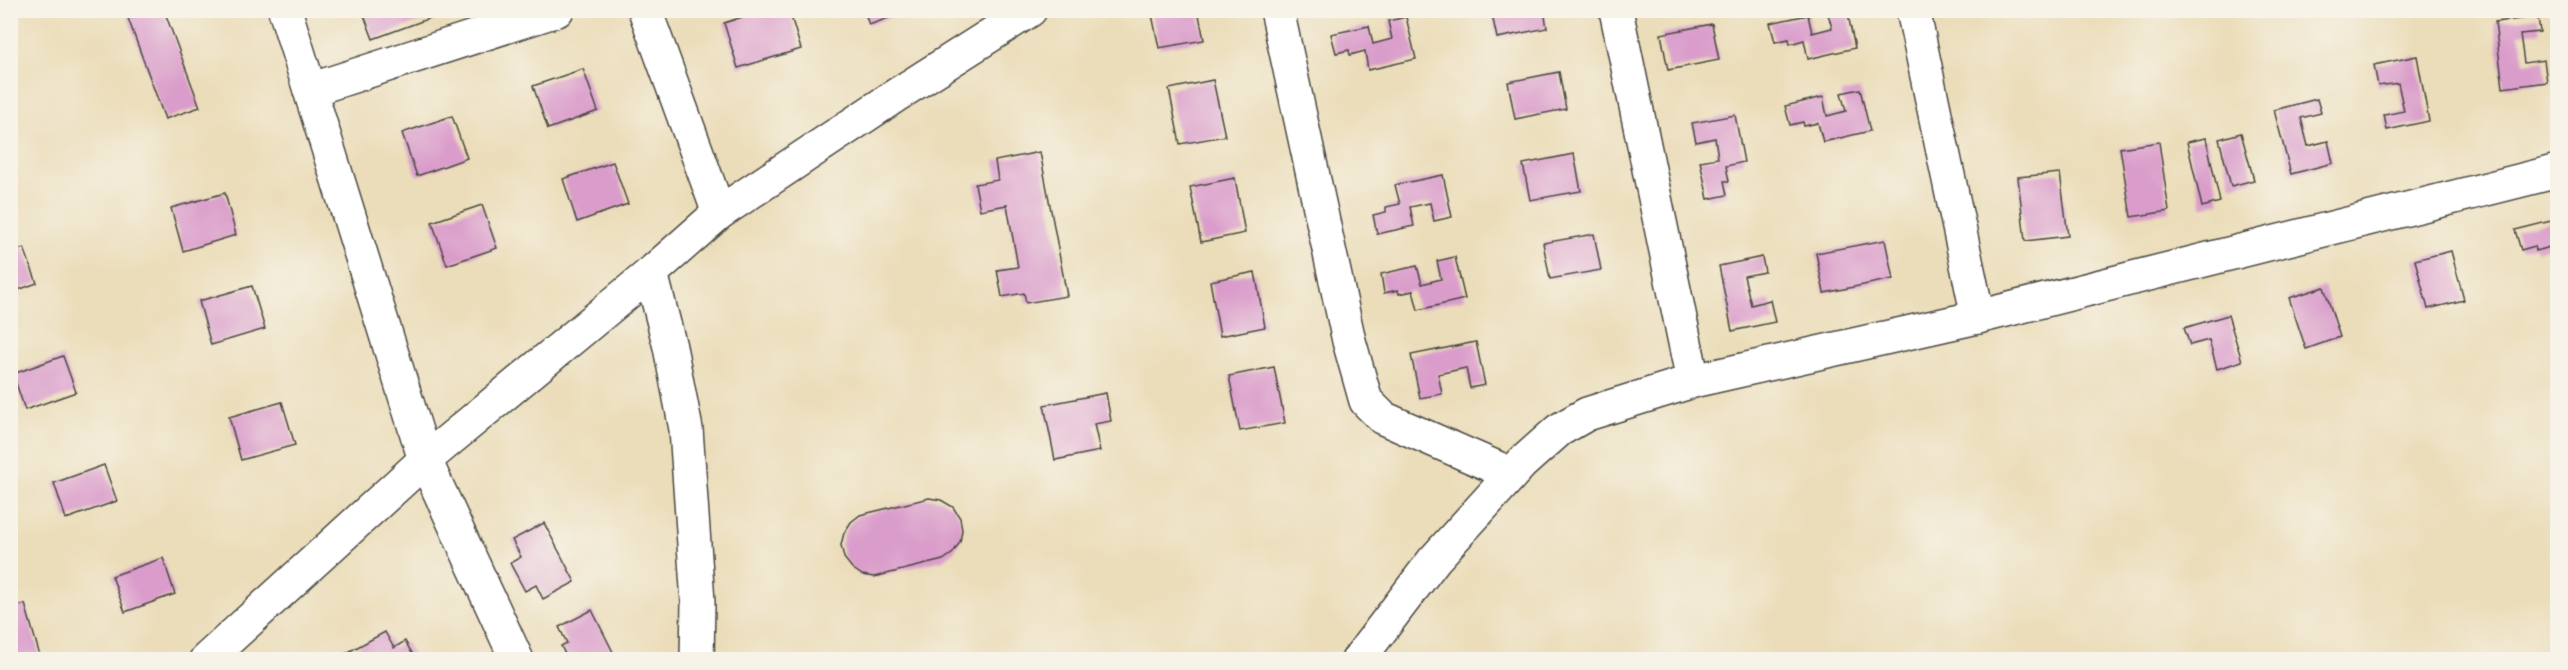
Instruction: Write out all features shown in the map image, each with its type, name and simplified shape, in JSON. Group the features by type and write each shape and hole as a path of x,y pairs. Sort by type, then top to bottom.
{"street":[{"path":"285,10 425,460 517,660"},
{"path":"310,90 556,10"},
{"path":"645,10 719,213"},
{"path":"206,660 425,460 651,273 719,213 898,94 1030,10"},
{"path":"1277,10 1349,341 1366,401 1383,418 1511,474"},
{"path":"1616,10 1693,381"},
{"path":"1913,10 1978,317"},
{"path":"1358,660 1434,561 1511,474 1559,430 1587,414 1693,381 1978,317 2558,171"},
{"path":"651,273 670,347 686,429 698,602 697,660"}],"building":[{"path":"125,10 164,10 200,107 165,119"},
{"path":"362,10 431,10 433,17 373,39"},
{"path":"764,10 789,10 801,49 738,68 724,23"},
{"path":"864,10 908,10 908,11 869,25"},
{"path":"1151,10 1198,10 1204,40 1159,48"},
{"path":"1491,10 1544,10 1547,28 1497,38"},
{"path":"1827,10 1847,10 1855,48 1808,59 1804,40 1790,44 1789,39 1775,42 1770,23 1808,15 1812,33 1832,28"},
{"path":"1406,17 1416,59 1368,70 1365,51 1350,55 1349,50 1336,53 1331,34 1369,26 1373,44 1392,39 1388,21"},
{"path":"2538,17 2540,32 2520,34 2524,63 2544,60 2547,82 2503,88 2495,22"},
{"path":"1712,24 1719,60 1668,70 1661,34"},
{"path":"2417,56 2429,121 2387,130 2384,115 2404,111 2398,83 2378,86 2374,65"},
{"path":"583,69 598,111 548,129 533,86"},
{"path":"1559,72 1566,109 1515,119 1508,82"},
{"path":"1213,80 1225,136 1180,144 1169,89"},
{"path":"1860,89 1870,131 1823,142 1818,123 1804,126 1803,122 1790,125 1785,106 1823,97 1827,116 1846,111 1841,93"},
{"path":"2317,99 2321,113 2301,118 2308,146 2328,141 2333,163 2291,174 2274,110"},
{"path":"1735,115 1744,162 1726,166 1729,181 1724,181 1727,195 1708,199 1700,161 1718,158 1715,138 1696,142 1692,123"},
{"path":"452,116 467,158 417,176 402,133"},
{"path":"2241,133 2254,180 2231,186 2219,139"},
{"path":"2206,138 2220,202 2202,207 2187,142"},
{"path":"2159,142 2169,211 2131,217 2120,148"},
{"path":"1040,152 1067,296 1026,303 1024,293 1002,297 997,270 1018,267 1007,205 980,210 975,184 998,180 995,161"},
{"path":"1574,154 1581,191 1530,200 1523,164"},
{"path":"10,157 17,176 10,179"},
{"path":"613,162 628,204 577,222 563,179"},
{"path":"2060,173 2068,236 2025,241 2018,177"},
{"path":"1443,175 1452,217 1434,221 1430,203 1410,207 1414,226 1377,234 1373,215 1386,212 1386,207 1400,204 1395,185"},
{"path":"1235,178 1245,233 1201,242 1190,187"},
{"path":"225,193 236,235 183,251 171,208"},
{"path":"482,205 497,248 447,265 432,222"},
{"path":"2551,221 2554,235 2558,234 2558,256 2552,258 2549,247 2536,251 2535,246 2521,250 2515,230"},
{"path":"1594,234 1601,270 1550,279 1543,243"},
{"path":"1885,240 1893,279 1824,293 1816,253"},
{"path":"24,248 37,283 10,293 10,252"},
{"path":"2451,251 2464,300 2428,309 2415,260"},
{"path":"1455,257 1465,299 1418,310 1413,291 1399,294 1398,290 1384,293 1381,274 1417,266 1422,284 1441,279 1437,261"},
{"path":"1762,257 1765,272 1744,276 1751,305 1770,300 1775,322 1732,331 1719,266"},
{"path":"1255,272 1265,327 1220,336 1210,281"},
{"path":"252,286 265,329 211,345 199,301"},
{"path":"2324,287 2340,337 2306,349 2289,298"},
{"path":"2228,315 2242,361 2217,369 2209,340 2190,345 2184,328"},
{"path":"1476,342 1485,385 1470,388 1466,368 1438,374 1442,394 1420,398 1411,355"},
{"path":"63,356 76,392 25,410 13,374"},
{"path":"1274,367 1285,423 1240,431 1229,376"},
{"path":"1106,393 1111,421 1094,424 1100,451 1055,460 1044,405"},
{"path":"282,402 295,445 241,460 229,417"},
{"path":"104,465 117,501 66,519 54,483"},
{"path":"929,498 941,500 953,507 960,518 962,530 960,542 953,553 943,560 874,577 862,575 852,568 844,558 841,545 844,533 851,522 860,515"},
{"path":"544,523 575,582 543,599 536,585 525,591 510,563 521,557 512,540"},
{"path":"163,558 175,594 125,612 112,576"},
{"path":"25,604 40,656 28,660 10,660 10,609"},
{"path":"592,610 617,660 568,660 561,646 567,643 559,627"},
{"path":"385,632 394,648 405,641 416,660 342,660 341,656"}]}
